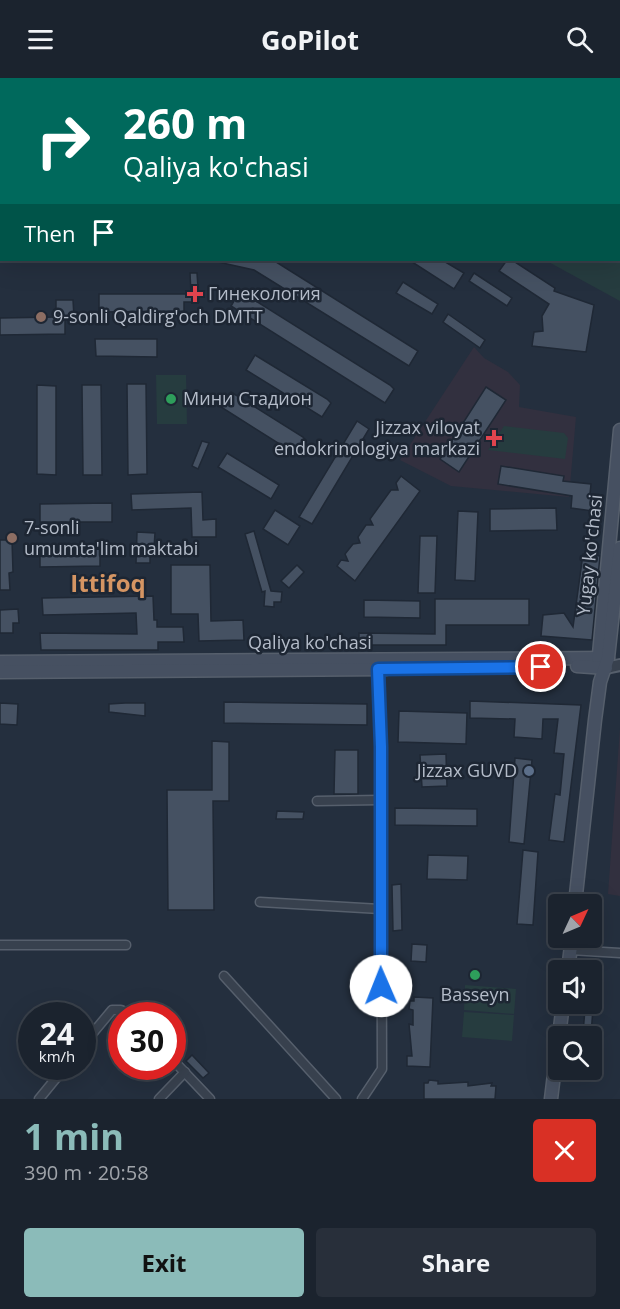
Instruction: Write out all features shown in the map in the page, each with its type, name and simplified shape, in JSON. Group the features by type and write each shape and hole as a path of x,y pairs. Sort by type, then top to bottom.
{"main road":[{"name":"Yugay ko'chasi","path":"608,663 620,430"},
{"name":"Yugay ko'chasi","path":"576,894 600,682 608,663 620,548"},
{"name":"Qaliya ko'chasi","path":"0,662 608,663"},
{"name":"Qaliya ko'chasi","path":"0,672 378,669 608,663"},
{"path":"551,1099 553,1080"}],"street":[{"path":"362,1099 382,1069 381,747 378,669"},
{"path":"317,801 380,800"},
{"path":"260,902 380,909"},
{"path":"0,945 126,945"},
{"path":"593,948 620,953"},
{"path":"224,976 336,1099"},
{"path":"96,1029 108,1015"},
{"path":"186,1073 210,1099"},
{"path":"39,1099 55,1080"},
{"path":"159,1099 177,1080"}],"shaded area":[{"name":"Jizzax viloyat endokrinologiya markazi","path":"474,347 484,358 508,372 520,385 519,407 576,417 569,497 451,486 400,460"},
{"path":"620,728 620,896 608,894"}],"green space":[{"path":"547,261 620,261 620,301"},
{"name":"Мини Стадион","path":"156,375 186,375 187,424 157,424"},
{"path":"504,426 564,433 568,438 565,459 488,450"},
{"path":"465,985 516,989 514,1014 464,1010"},
{"path":"464,1012 514,1015 512,1041 462,1037"}],"building":[{"path":"275,261 418,351 409,366 254,270 218,262"},
{"path":"411,261 444,261 464,273 454,289"},
{"path":"506,261 514,261 555,288 554,291 594,305 586,352 532,346 534,332 543,331 542,316 549,304 499,271"},
{"path":"190,273 197,273 199,302 184,302 184,311 99,312 99,294 191,294"},
{"path":"474,273 512,298 507,306 469,281"},
{"path":"403,282 438,304 432,314 396,293"},
{"path":"240,291 390,385 394,389 385,403 231,306"},
{"path":"56,300 73,300 74,317 65,317 65,334 0,335 0,318 56,317"},
{"path":"448,314 485,340 480,348 443,322"},
{"path":"95,339 157,339 157,357 96,356"},
{"path":"255,355 327,399 331,403 322,417 246,370"},
{"path":"127,384 146,384 147,474 128,475"},
{"path":"37,385 56,386 56,475 37,474"},
{"path":"82,385 101,385 102,475 83,475"},
{"path":"486,387 506,400 459,472 440,459"},
{"path":"231,392 303,437 306,441 297,455 221,407"},
{"path":"357,421 369,429 312,524 299,517"},
{"path":"202,441 209,443 198,469 192,466"},
{"path":"227,453 279,485 271,499 218,467"},
{"path":"501,466 564,476 563,481 591,484 590,494 602,495 600,512 571,508 572,496 498,484"},
{"path":"401,476 420,491 355,581 337,566 341,560 348,561 345,554 353,544 360,543 358,537 366,525 373,525 370,519 391,490 398,490 396,483"},
{"path":"202,492 203,520 216,519 216,537 192,537 191,508 132,510 131,494"},
{"path":"112,503 112,522 40,522 40,504"},
{"path":"556,508 557,530 490,531 490,509"},
{"path":"275,510 300,526 288,545 263,529"},
{"path":"458,511 478,512 475,581 455,580"},
{"path":"254,531 271,591 282,592 281,602 274,602 274,607 264,606 265,591 262,592 245,534"},
{"path":"137,532 155,533 154,548 150,547 150,563 136,563"},
{"path":"420,536 437,536 435,593 418,593"},
{"path":"0,540 12,540 13,572 9,573 10,590 0,590"},
{"path":"100,549 100,566 40,567 40,550"},
{"path":"583,554 600,556 592,640 541,636 543,615 564,613 573,627"},
{"path":"171,565 210,565 211,621 243,620 244,640 199,641 198,614 171,614"},
{"path":"297,565 304,572 289,588 281,581"},
{"path":"153,596 154,620 157,620 157,627 183,627 184,642 158,642 158,650 41,650 40,633 137,634 136,613 43,615 42,598"},
{"path":"435,599 529,599 529,625 446,625 446,645 359,645 359,633 435,634"},
{"path":"364,600 420,601 420,618 364,617"},
{"path":"18,609 19,623 13,623 13,633 0,633 0,610"},
{"path":"470,701 581,705 564,842 549,840 555,794 560,795 564,754 554,753 558,719 543,719 542,739 514,737 515,719 470,718"},
{"path":"224,702 367,704 367,725 224,723"},
{"path":"0,703 18,704 17,725 0,724"},
{"path":"145,703 145,716 109,712 109,704"},
{"path":"399,711 467,713 466,744 398,742"},
{"path":"212,741 229,742 229,801 213,801 214,910 168,910 167,790 212,790"},
{"path":"335,750 358,750 358,794 334,794"},
{"path":"446,754 447,786 422,787 420,755"},
{"path":"515,758 532,760 524,844 509,842"},
{"path":"395,808 477,809 477,826 395,825"},
{"path":"277,811 304,812 303,819 276,819"},
{"path":"523,850 538,852 533,925 517,924"},
{"path":"428,855 468,856 467,880 427,879"},
{"path":"401,884 402,930 393,931 392,885"},
{"path":"412,944 427,945 426,962 411,961"},
{"path":"414,997 433,998 430,1067 407,1066 407,1056 412,1056 409,1024 413,1025 413,1010 409,1009 410,1001 414,1001"},
{"path":"585,1014 593,1014 592,1026 584,1026"},
{"path":"192,1055 209,1073 203,1078 186,1061"},
{"path":"429,1080 438,1081 438,1084 468,1082 468,1086 492,1083 491,1086 496,1086 495,1099 424,1099 424,1083 428,1083"}],"place":[{"name":"Гинекология","path":"195,294"},
{"name":"9-sonli Qaldirg'och DMTT","path":"41,317"},
{"name":"Мини Стадион","path":"171,399"},
{"name":"Jizzax viloyat endokrinologiya markazi","path":"494,438"},
{"name":"7-sonli umumta'lim maktabi","path":"12,538"},
{"name":"Jizzax GUVD","path":"529,771"},
{"name":"Basseyn","path":"475,975"}],"district":[{"name":"Ittifoq","path":"108,584"}],"route":[{"path":"381,986 381,747 378,669 541,667"}]}
